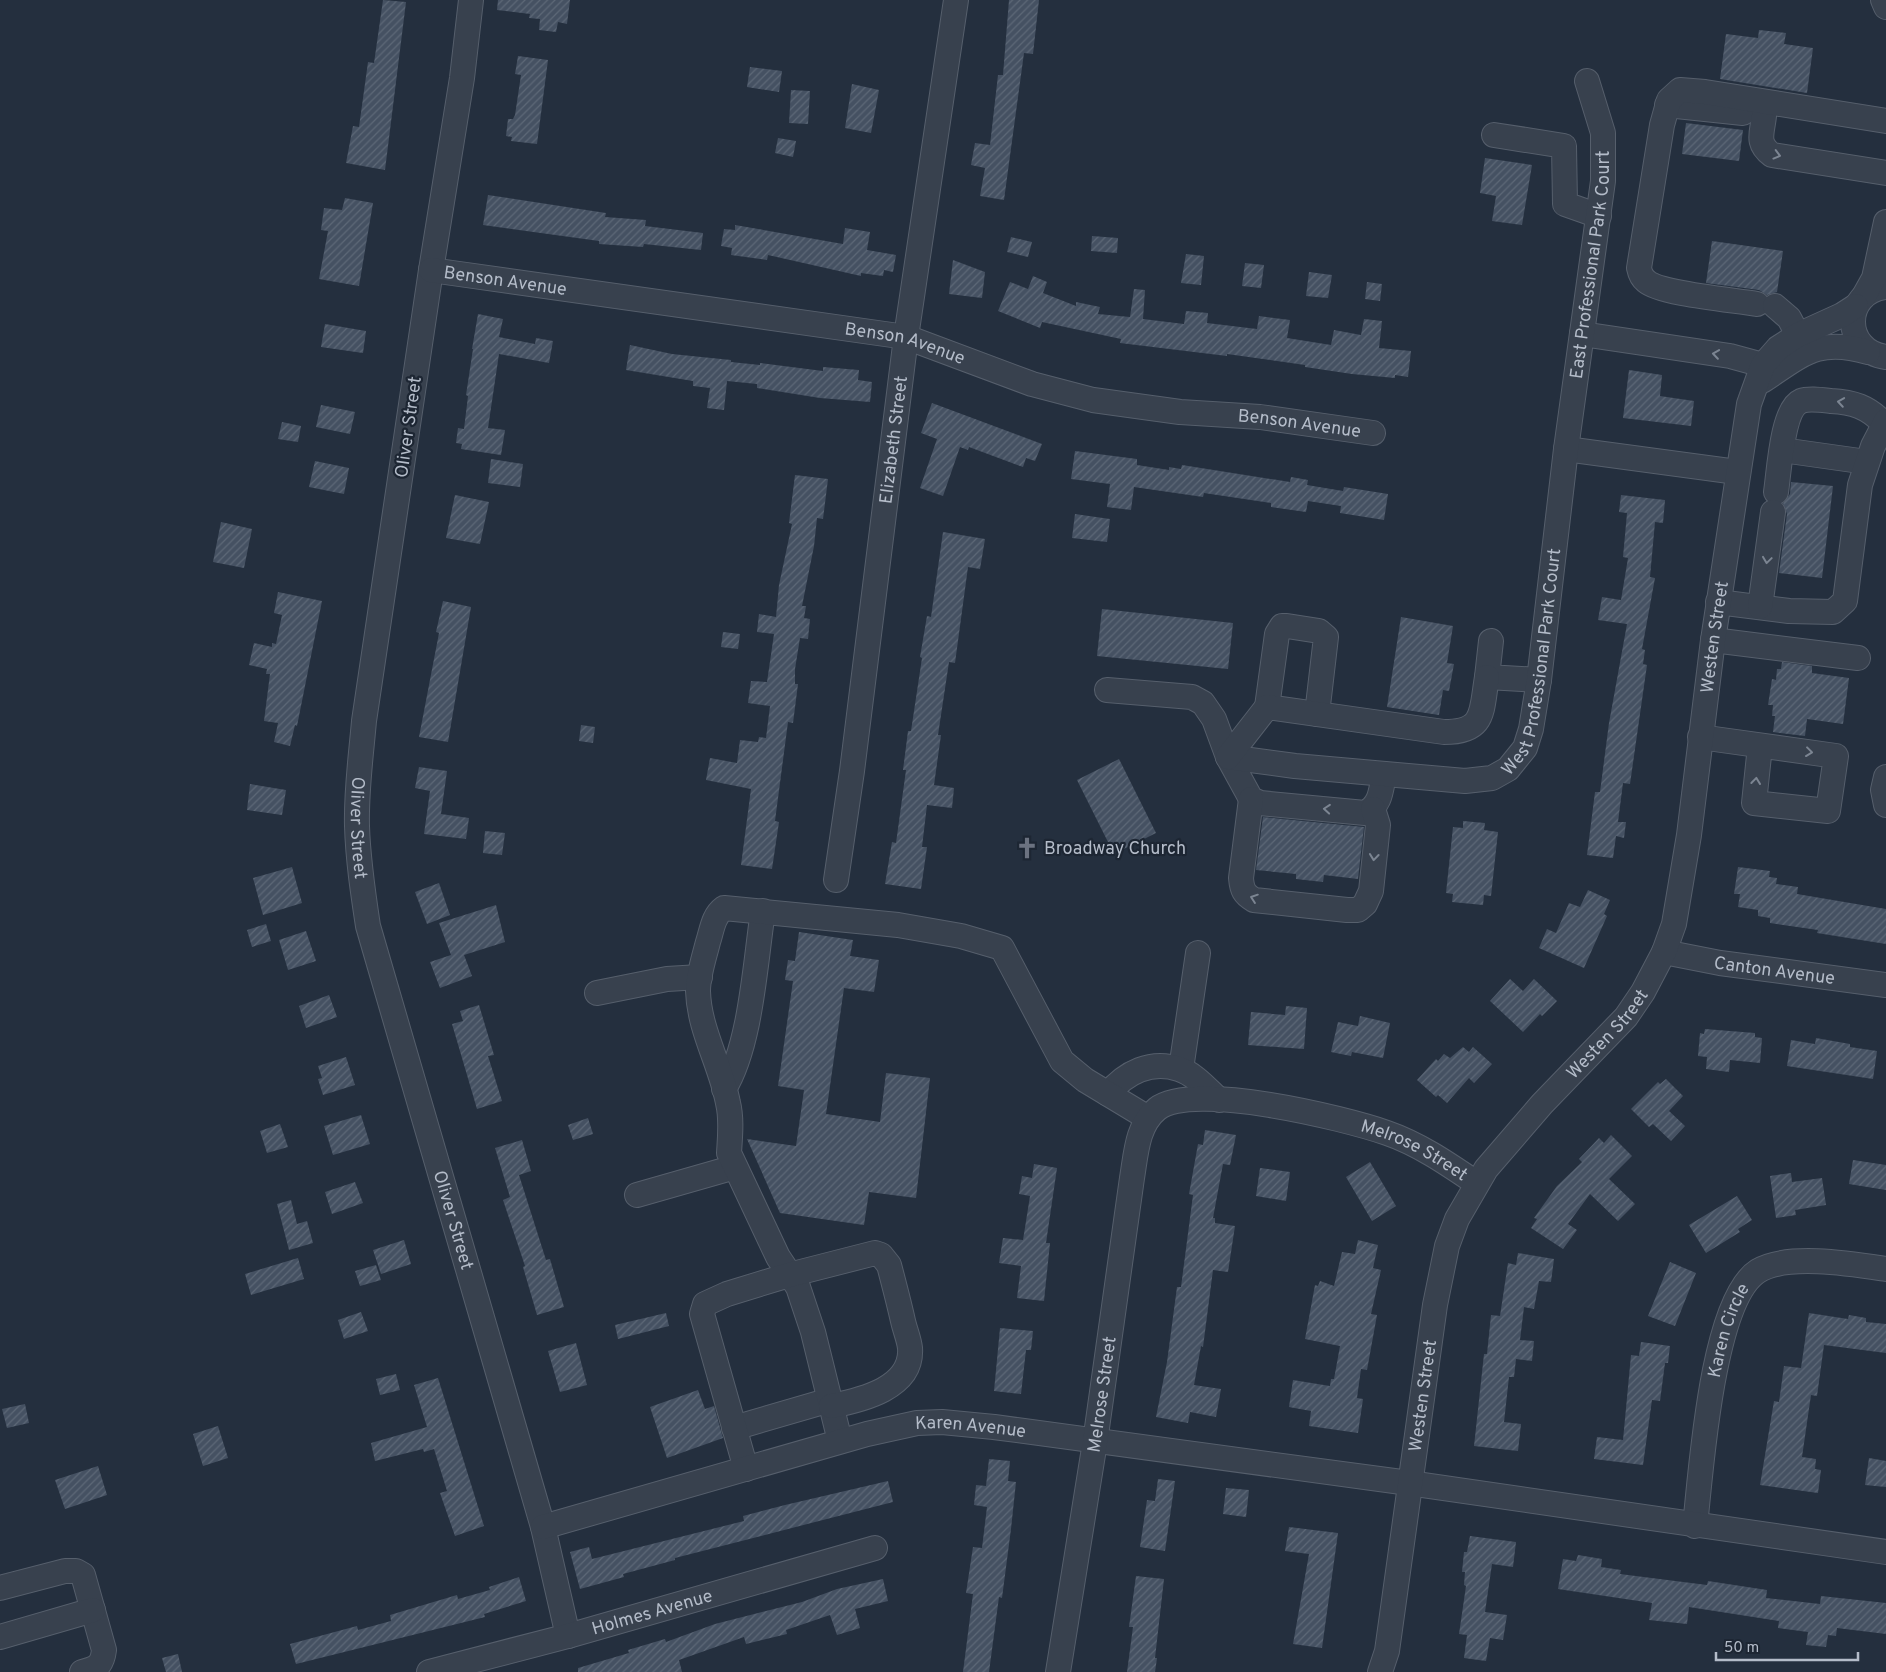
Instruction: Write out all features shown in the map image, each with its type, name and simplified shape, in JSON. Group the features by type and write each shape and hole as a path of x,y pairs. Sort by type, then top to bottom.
{"street":[{"name":"Oliver Street","path":"471,0 462,78 431,270 363,731 357,825 361,881 368,926 543,1527 568,1636"},
{"name":"Elizabeth Street","path":"836,880 852,771 906,338 956,0"},
{"path":"1883,0 1886,7"},
{"name":"East Professional Park Court","path":"1566,449 1603,181 1603,132 1588,82"},
{"path":"1798,335 1789,318 1766,305 1671,291 1653,286 1641,276 1639,268 1662,125 1669,100 1680,90 1697,91 1802,106 1886,121"},
{"path":"1667,105 1764,116 1886,136"},
{"path":"1764,116 1761,142 1764,149 1772,155 1886,173"},
{"path":"1494,135 1564,146 1565,204 1599,216"},
{"path":"1878,359 1860,345 1852,326 1860,301 1874,278 1886,222"},
{"name":"Benson Avenue","path":"431,270 906,338 1032,384 1093,400 1180,412 1260,418 1373,433"},
{"name":"Westen Street","path":"1385,1665 1435,1305 1448,1246 1457,1219 1476,1183 1510,1139 1626,1017 1643,992 1664,952 1674,924 1686,853 1712,640 1743,427 1760,375 1778,348 1798,335 1842,315 1872,291 1886,287"},
{"path":"1582,334 1730,356 1760,375 1808,351 1829,346 1848,346 1878,359"},
{"path":"1718,602 1760,608 1789,611 1833,612 1845,601 1860,485 1885,422 1870,410 1842,401 1802,401 1793,406 1787,423 1782,450 1760,608"},
{"path":"1566,449 1737,472"},
{"name":"West Professional Park Court","path":"1228,757 1465,781 1484,780 1500,774 1515,763 1524,748 1531,729 1539,680 1566,449"},
{"path":"1782,450 1868,462"},
{"path":"1228,757 1267,707 1277,634 1282,626 1319,631 1326,637 1317,714"},
{"path":"1712,640 1858,658"},
{"path":"1267,707 1444,732 1468,730 1479,717 1487,677 1491,641"},
{"path":"1487,677 1539,680"},
{"path":"1107,690 1192,698 1203,703 1214,720 1228,757 1251,799 1241,878 1242,890 1246,896 1254,900 1358,910 1365,904 1371,891 1378,825 1373,809"},
{"path":"1700,737 1760,746"},
{"path":"1251,799 1260,803 1365,813 1373,809 1379,799 1384,774"},
{"path":"1886,777 1883,790 1886,805"},
{"path":"840,1441 812,1332 798,1287 778,1257 729,1153 728,1103 701,1017 698,991 714,922 719,911 724,908 763,911 898,925 961,936 1002,948 1062,1061 1102,1091 1148,1118"},
{"path":"724,1089 735,1071 742,1046 763,911"},
{"name":"Canton Avenue","path":"1664,952 1720,963 1886,985"},
{"path":"1181,1069 1198,953"},
{"path":"597,994 666,979 700,977"},
{"path":"1102,1091 1135,1071 1158,1065 1181,1069 1199,1081 1219,1100"},
{"name":"Melrose Street","path":"1058,1672 1095,1442 1132,1178 1140,1137 1148,1118 1159,1107 1178,1100 1219,1100 1325,1115 1388,1133 1421,1148 1476,1183"},
{"path":"637,1195 735,1167"},
{"path":"734,1428 831,1403 863,1400 899,1380 908,1362 910,1348 889,1265 881,1255 875,1253 789,1275 727,1294 705,1304 702,1309 734,1428 746,1469"},
{"name":"Karen Circle","path":"1695,1526 1706,1427 1721,1343 1735,1298 1742,1286 1759,1271 1781,1264 1836,1262 1886,1269"},
{"name":"Karen Avenue","path":"543,1527 840,1441 917,1423 942,1422 994,1427 1409,1483"},
{"path":"1409,1483 1695,1526 1886,1552"},
{"name":"Holmes Avenue","path":"429,1672 568,1636 875,1548"},
{"path":"0,1588 65,1571 76,1571 83,1575 104,1650 102,1662 97,1668 82,1672"},
{"path":"0,1637 93,1610"}],"building":[{"path":"383,0 406,2 385,170 346,163 353,126 359,127 368,62 374,63"},
{"path":"498,0 570,0 567,24 558,22 556,32 539,30 540,19 529,18 530,14 497,10"},
{"path":"1009,0 1039,0 1033,54 1024,53 1004,200 980,196 985,168 971,165 975,143 990,145 998,75 1003,75"},
{"path":"1759,30 1786,33 1784,44 1813,48 1807,93 1720,79 1726,34 1758,38"},
{"path":"518,56 548,60 537,144 511,141 512,137 506,136 508,119 513,119 515,115 521,75 515,74"},
{"path":"750,67 782,71 779,92 747,87"},
{"path":"852,84 879,90 871,133 845,128"},
{"path":"791,90 810,91 808,124 789,123"},
{"path":"1686,123 1743,130 1739,161 1682,154"},
{"path":"778,138 796,141 793,157 775,153"},
{"path":"1485,158 1532,165 1522,225 1492,221 1496,196 1480,193"},
{"path":"488,195 606,213 605,217 646,220 645,226 703,233 701,250 644,244 643,247 599,244 599,241 483,225"},
{"path":"345,198 373,203 359,286 319,279 328,231 321,230 324,208 342,210"},
{"path":"735,225 843,244 845,228 870,232 867,250 896,255 893,272 884,270 883,276 861,273 861,276 768,255 767,260 731,255 732,248 721,246 724,229 735,230"},
{"path":"1092,236 1118,238 1117,253 1091,251"},
{"path":"1011,237 1032,242 1028,257 1007,252"},
{"path":"1712,241 1783,251 1777,292 1767,295 1759,290 1706,283"},
{"path":"1186,254 1204,256 1201,285 1181,283"},
{"path":"953,260 985,272 982,298 949,294"},
{"path":"1245,263 1264,265 1261,288 1242,286"},
{"path":"1309,272 1332,275 1328,298 1306,296"},
{"path":"1033,276 1047,282 1043,293 1076,306 1076,302 1100,307 1098,314 1130,317 1134,289 1145,290 1143,319 1184,324 1186,311 1208,313 1207,323 1257,329 1259,316 1290,320 1287,338 1331,345 1334,330 1361,335 1364,319 1382,321 1379,348 1411,351 1408,377 1395,375 1395,378 1352,374 1227,354 1227,356 1120,343 1121,339 1042,322 1040,328 998,311 1010,282 1028,289"},
{"path":"1367,282 1382,284 1380,301 1365,299"},
{"path":"478,314 503,319 499,337 535,344 536,338 553,341 549,363 499,354 488,428 505,430 501,455 461,449 462,444 456,443 458,428 464,429 468,396 466,395"},
{"path":"325,324 366,331 363,353 321,347"},
{"path":"630,345 672,354 731,360 731,362 760,365 760,363 823,371 823,367 859,370 858,380 872,382 870,402 820,398 757,388 757,384 727,381 724,410 707,408 710,388 693,386 693,381 626,370"},
{"path":"1629,370 1662,375 1660,396 1694,401 1691,426 1623,418"},
{"path":"932,403 1042,444 1035,461 1026,458 1023,467 969,447 968,450 960,447 943,496 920,488 937,439 921,433"},
{"path":"321,405 355,412 350,434 316,427"},
{"path":"282,422 301,426 298,442 278,439"},
{"path":"1075,451 1137,459 1137,465 1169,470 1169,467 1181,469 1182,465 1290,482 1291,477 1308,480 1307,485 1343,491 1344,487 1388,494 1384,520 1340,513 1341,506 1308,501 1306,512 1271,507 1271,503 1204,493 1203,497 1134,487 1131,510 1107,507 1110,484 1071,479"},
{"path":"491,459 523,464 520,487 488,483"},
{"path":"315,461 349,468 344,494 309,487"},
{"path":"795,475 828,479 823,519 817,518 814,546 802,606 806,606 804,618 810,619 808,639 800,638 795,669 795,684 798,684 793,723 788,722 775,821 779,822 772,869 741,865 751,789 706,780 710,758 737,763 740,740 758,742 759,737 766,738 770,706 748,703 751,681 767,682 774,634 757,632 759,614 776,617 779,585 792,524 789,523"},
{"path":"1791,482 1833,486 1822,578 1779,573 1787,514 1783,503 1790,494"},
{"path":"455,495 489,502 480,544 446,538"},
{"path":"1621,495 1665,500 1663,523 1655,522 1650,577 1655,578 1642,649 1645,650 1643,664 1647,665 1630,784 1623,783 1618,822 1626,822 1624,838 1616,836 1613,858 1587,855 1595,792 1600,792 1609,723 1627,624 1598,620 1602,597 1621,600 1628,558 1623,557 1627,513 1619,512"},
{"path":"1075,514 1110,519 1107,542 1072,538"},
{"path":"221,522 252,529 244,568 213,562"},
{"path":"943,532 985,539 980,569 968,567 955,663 949,662 938,735 941,735 934,785 954,788 952,808 927,805 922,847 927,847 921,889 885,884 892,842 896,843 906,770 903,770 908,731 911,731 922,658 920,657 927,616 931,617"},
{"path":"278,592 322,601 297,726 295,725 290,746 274,742 278,723 264,721 270,674 266,674 267,669 249,665 254,643 272,647 272,643 276,644 282,615 274,613"},
{"path":"443,601 471,607 448,742 419,737 439,633 436,632"},
{"path":"1102,609 1233,623 1228,669 1097,656"},
{"path":"1401,617 1453,626 1447,663 1454,664 1449,691 1443,690 1439,715 1387,707"},
{"path":"723,632 740,634 738,649 721,647"},
{"path":"1782,662 1812,666 1812,673 1849,678 1843,724 1807,719 1805,736 1773,732 1775,716 1772,716 1773,705 1768,705 1772,679 1776,680 1777,669 1781,669"},
{"path":"581,725 595,727 593,743 579,741"},
{"path":"1119,759 1156,833 1114,854 1077,780"},
{"path":"419,767 447,771 441,814 469,818 466,839 424,834 430,791 415,788"},
{"path":"250,784 286,790 282,815 247,810"},
{"path":"1263,817 1364,827 1358,879 1324,875 1323,882 1296,879 1296,874 1256,870"},
{"path":"1463,821 1485,823 1484,830 1498,832 1491,896 1484,895 1483,905 1452,902 1453,894 1446,893 1453,827 1463,828"},
{"path":"485,831 505,833 502,855 483,853"},
{"path":"292,867 302,903 263,915 253,878"},
{"path":"1738,867 1770,871 1769,877 1777,878 1776,884 1798,887 1797,894 1886,909 1886,944 1817,933 1818,930 1770,923 1770,918 1758,916 1758,910 1738,907 1740,894 1734,894"},
{"path":"439,883 450,915 427,924 415,892"},
{"path":"1588,890 1610,900 1604,914 1607,916 1584,968 1539,948 1547,929 1556,933 1569,903 1580,907"},
{"path":"496,905 505,942 464,955 472,976 440,988 430,962 451,955 439,923"},
{"path":"266,924 271,941 252,947 247,930"},
{"path":"306,931 316,961 288,970 279,940"},
{"path":"799,932 853,940 850,956 879,960 874,992 844,988 826,1114 880,1122 886,1073 930,1078 916,1198 869,1192 864,1225 780,1213 747,1139 796,1146 804,1090 778,1086 793,981 785,980 788,960 795,961"},
{"path":"1510,979 1523,991 1534,979 1557,1001 1542,1016 1540,1014 1523,1032 1490,1001"},
{"path":"329,995 337,1017 306,1028 299,1006"},
{"path":"479,1005 494,1055 488,1056 502,1101 477,1109 452,1024 463,1021 460,1011"},
{"path":"1286,1006 1307,1008 1304,1049 1248,1045 1251,1012 1285,1015"},
{"path":"1360,1016 1390,1023 1383,1058 1352,1052 1351,1056 1331,1052 1338,1022 1358,1026"},
{"path":"1705,1029 1755,1033 1755,1037 1762,1038 1760,1063 1730,1060 1729,1072 1706,1069 1707,1057 1698,1056 1700,1033 1704,1034"},
{"path":"1816,1038 1850,1044 1850,1047 1877,1051 1873,1079 1787,1066 1791,1040 1815,1044"},
{"path":"1463,1047 1469,1052 1473,1047 1492,1064 1474,1083 1469,1078 1447,1103 1438,1095 1436,1097 1417,1080 1436,1059 1438,1061 1444,1054 1450,1058"},
{"path":"346,1057 355,1085 323,1095 318,1079 322,1078 318,1066"},
{"path":"1666,1079 1683,1096 1669,1111 1685,1126 1671,1141 1653,1124 1649,1127 1631,1109 1658,1082 1660,1084"},
{"path":"361,1115 370,1144 333,1155 324,1126"},
{"path":"588,1118 593,1134 573,1140 568,1125"},
{"path":"280,1124 288,1147 267,1153 260,1131"},
{"path":"1205,1130 1236,1135 1230,1165 1223,1164 1213,1218 1215,1218 1215,1223 1235,1226 1228,1272 1213,1270 1203,1347 1201,1346 1194,1385 1221,1389 1216,1417 1190,1412 1188,1423 1156,1417 1167,1362 1177,1287 1181,1287 1193,1195 1189,1194 1198,1144 1203,1145"},
{"path":"1611,1135 1632,1156 1609,1179 1635,1204 1618,1221 1590,1194 1568,1224 1577,1230 1563,1249 1531,1228 1537,1219 1534,1218 1557,1186 1582,1162 1579,1159 1599,1138 1604,1143"},
{"path":"522,1140 531,1171 519,1175 546,1260 550,1259 564,1307 537,1315 523,1267 525,1266 503,1200 510,1197 495,1148"},
{"path":"1853,1160 1886,1165 1886,1190 1849,1184"},
{"path":"1370,1162 1396,1206 1372,1221 1346,1177"},
{"path":"1034,1164 1057,1168 1046,1243 1050,1243 1044,1301 1017,1298 1021,1266 999,1263 1003,1238 1023,1240 1030,1196 1019,1194 1022,1176 1032,1178"},
{"path":"1260,1168 1290,1172 1286,1201 1256,1196"},
{"path":"1791,1173 1792,1182 1822,1178 1826,1205 1795,1210 1796,1215 1776,1218 1770,1176"},
{"path":"355,1182 363,1203 332,1214 325,1192"},
{"path":"1737,1196 1752,1220 1738,1229 1740,1232 1706,1253 1689,1225"},
{"path":"291,1200 297,1224 307,1221 313,1243 289,1250 277,1204"},
{"path":"404,1240 411,1264 381,1274 373,1250"},
{"path":"1358,1240 1378,1245 1373,1268 1381,1270 1371,1314 1377,1315 1367,1370 1361,1369 1357,1398 1363,1399 1358,1433 1309,1426 1311,1411 1289,1407 1293,1380 1330,1386 1331,1379 1334,1379 1340,1346 1305,1339 1315,1285 1318,1286 1320,1281 1334,1286 1342,1252 1355,1254"},
{"path":"1518,1253 1554,1259 1551,1282 1539,1281 1534,1309 1524,1307 1520,1340 1534,1341 1532,1361 1516,1359 1514,1377 1509,1377 1504,1422 1521,1424 1518,1451 1474,1446 1484,1354 1487,1354 1491,1315 1500,1316 1508,1263 1516,1265"},
{"path":"298,1258 304,1279 251,1295 245,1274"},
{"path":"1670,1262 1696,1273 1675,1326 1648,1316"},
{"path":"376,1265 381,1280 360,1286 355,1271"},
{"path":"361,1312 368,1331 344,1339 338,1320"},
{"path":"666,1313 669,1326 618,1339 615,1325"},
{"path":"1809,1313 1848,1319 1849,1315 1866,1318 1866,1322 1886,1324 1886,1353 1824,1345 1817,1396 1811,1395 1802,1457 1816,1459 1815,1469 1821,1470 1818,1493 1760,1485 1774,1401 1779,1402 1784,1366 1801,1368"},
{"path":"1000,1328 1033,1331 1031,1350 1026,1350 1021,1394 994,1391"},
{"path":"1641,1342 1670,1346 1668,1363 1665,1363 1660,1401 1652,1400 1643,1465 1594,1459 1597,1437 1623,1440 1631,1355 1639,1356"},
{"path":"576,1343 587,1385 560,1392 548,1351"},
{"path":"396,1374 400,1390 380,1395 376,1379"},
{"path":"438,1378 484,1526 455,1536 440,1493 447,1491 434,1449 424,1452 423,1449 375,1461 371,1443 427,1427 414,1385"},
{"path":"698,1390 705,1409 714,1406 723,1438 667,1458 650,1407"},
{"path":"25,1404 29,1423 7,1428 2,1409"},
{"path":"218,1426 228,1458 203,1466 193,1434"},
{"path":"1869,1458 1886,1461 1886,1487 1865,1485"},
{"path":"989,1459 1010,1461 1008,1481 1016,1482 1011,1529 1002,1598 999,1597 989,1672 963,1672 973,1594 966,1593 973,1547 982,1548 987,1507 974,1505 976,1485 986,1486"},
{"path":"98,1466 107,1495 65,1509 55,1480"},
{"path":"1158,1479 1175,1481 1165,1551 1140,1547 1147,1500 1155,1501"},
{"path":"888,1481 893,1502 675,1558 675,1560 623,1574 624,1577 580,1589 570,1552 589,1547 592,1559 744,1521 743,1516"},
{"path":"1226,1488 1249,1490 1246,1517 1223,1514"},
{"path":"1289,1527 1338,1533 1322,1648 1293,1644 1309,1554 1285,1551"},
{"path":"1470,1536 1516,1542 1513,1567 1492,1564 1485,1612 1507,1615 1503,1640 1490,1638 1486,1661 1464,1658 1467,1635 1459,1634 1466,1586 1464,1585 1465,1572 1462,1572 1464,1552 1467,1552"},
{"path":"1578,1555 1602,1559 1601,1567 1621,1570 1620,1574 1707,1585 1708,1581 1767,1590 1766,1598 1820,1604 1821,1596 1886,1603 1886,1634 1837,1628 1836,1636 1828,1635 1826,1647 1806,1645 1808,1632 1778,1628 1779,1621 1689,1607 1687,1624 1649,1620 1652,1603 1558,1589 1563,1559 1576,1561"},
{"path":"1136,1576 1164,1579 1155,1672 1127,1672 1133,1627 1129,1627"},
{"path":"519,1577 526,1601 484,1614 485,1617 296,1664 290,1644 357,1626 358,1630 391,1621 390,1615 457,1595 458,1599 490,1590 489,1587"},
{"path":"883,1579 888,1601 855,1609 860,1628 837,1635 830,1615 786,1630 787,1634 746,1644 744,1637 679,1660 682,1672 578,1672 578,1668 629,1653 628,1650 665,1639 666,1642 715,1624 802,1602 837,1589"},
{"path":"178,1654 182,1672 166,1672 162,1658"}],"place":[{"name":"Broadway Church","path":"1027,848"}]}
